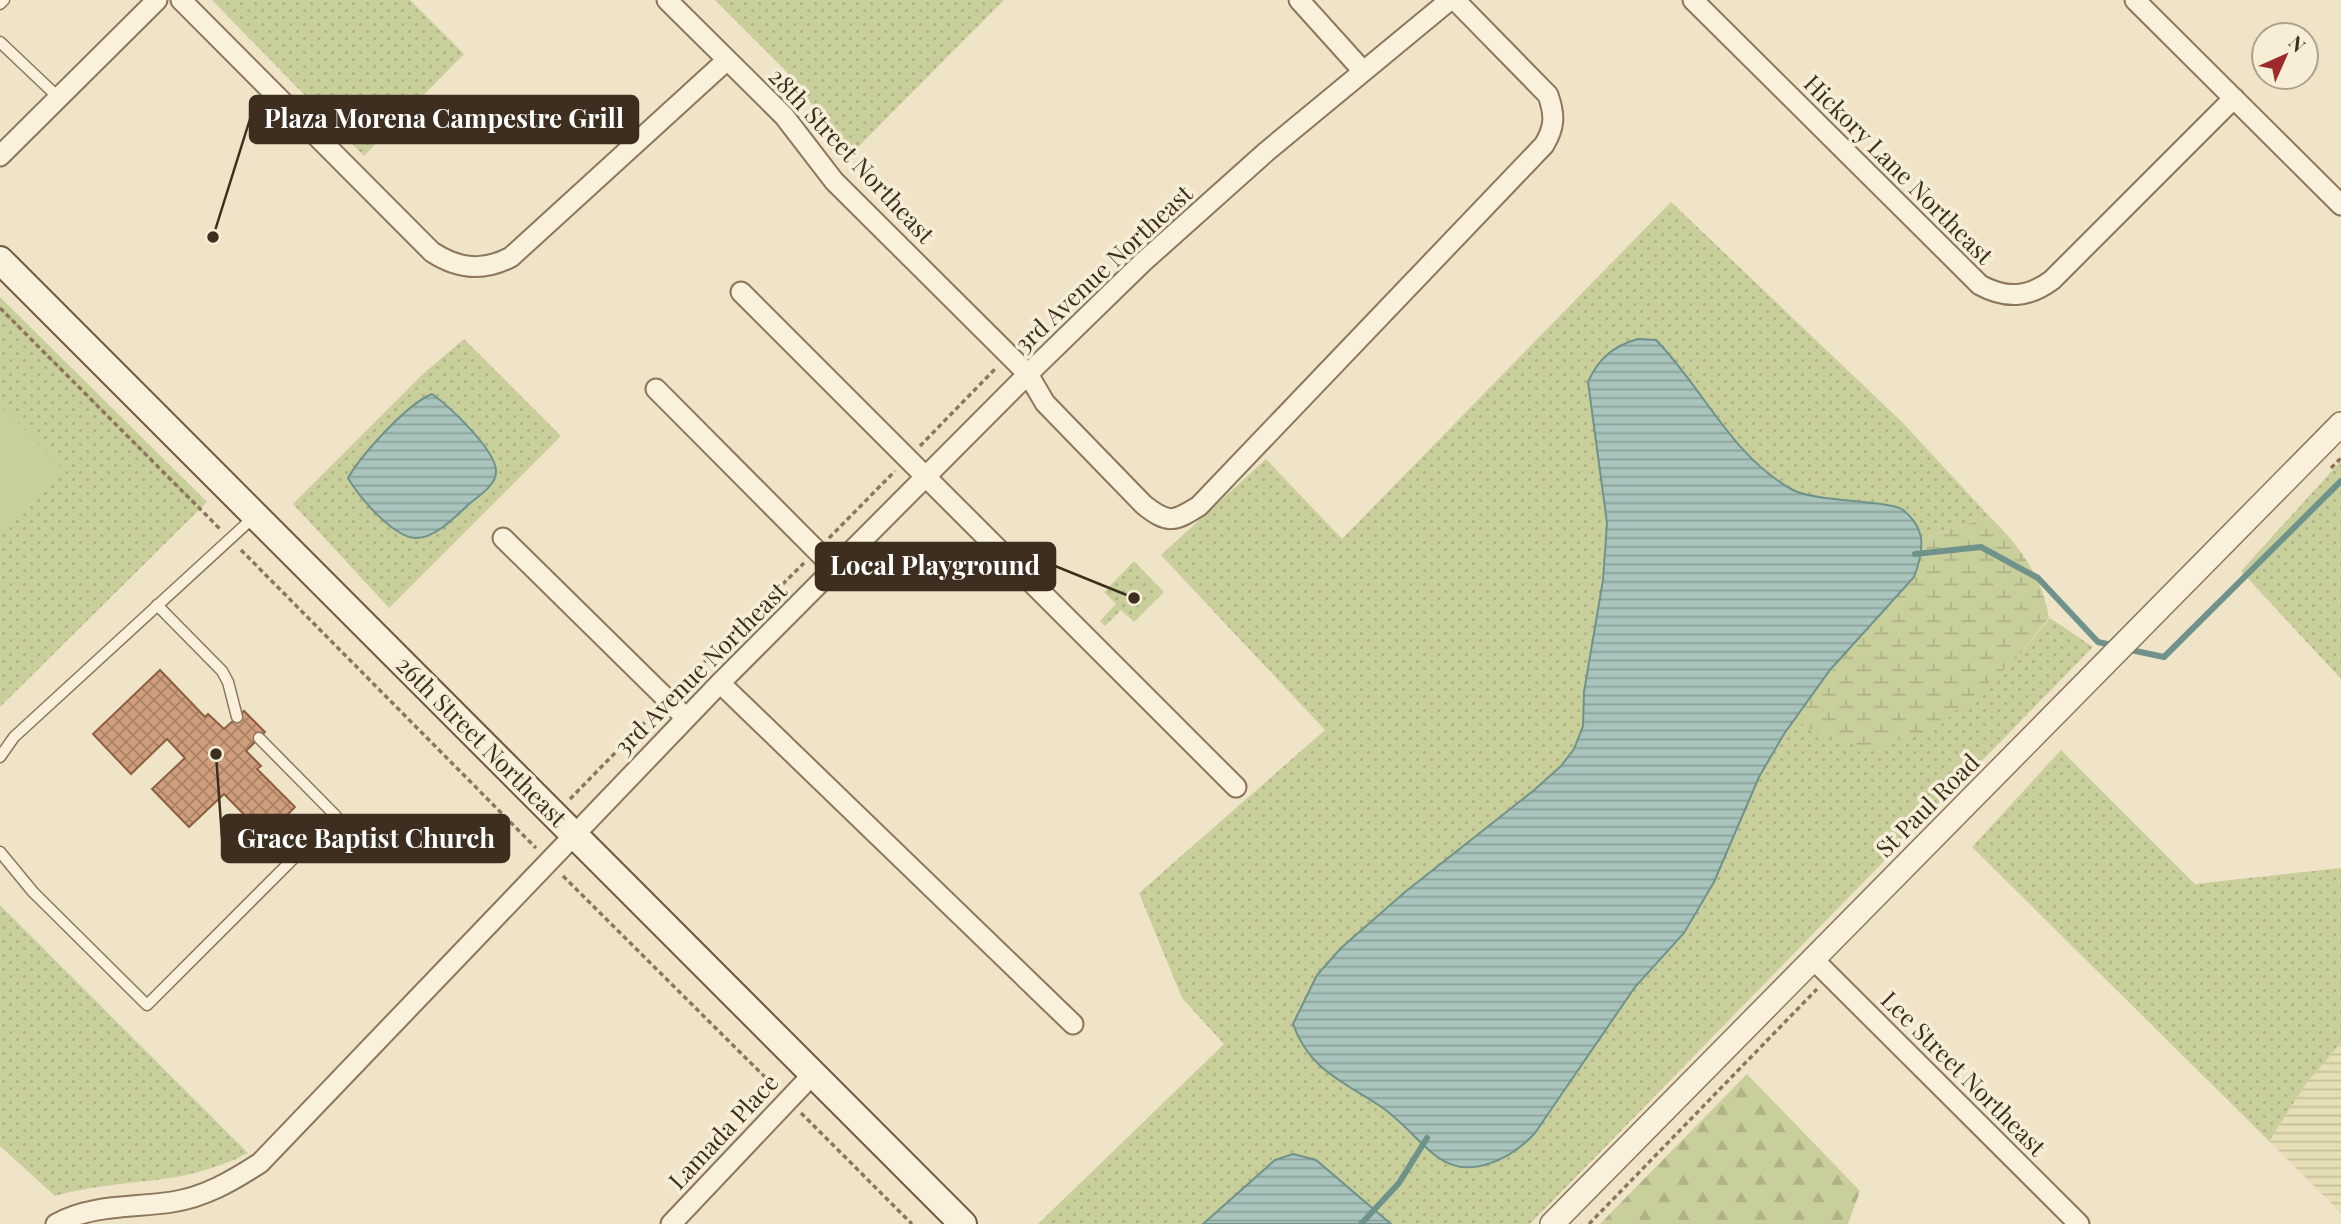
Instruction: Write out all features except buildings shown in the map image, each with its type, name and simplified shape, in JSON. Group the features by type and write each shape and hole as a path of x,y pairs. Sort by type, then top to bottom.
{"main road":[{"name":"26th Street Northeast","path":"0,260 963,1224"}],"street":[{"path":"0,156 157,0"},
{"path":"181,0 432,252 453,264 468,267 492,266 512,257 727,60"},
{"name":"28th Street Northeast","path":"667,0 784,116 834,181 1028,374 1045,402 1144,505 1160,517 1175,520 1199,506 1544,145 1552,131 1554,112 1548,95 1452,0"},
{"path":"1299,0 1363,71"},
{"name":"3rd Avenue Northeast","path":"56,1224 90,1211 172,1202 204,1194 260,1163 573,834 1028,374 1143,262 1266,152 1452,0"},
{"name":"Hickory Lane Northeast","path":"1693,0 1979,285 1995,293 2026,295 2052,280 2234,98"},
{"path":"2135,0 2341,205"},
{"path":"741,292 1236,787"},
{"path":"656,389 836,570"},
{"name":"St Paul Road","path":"1552,1224 2341,424"},
{"path":"503,538 686,718"},
{"path":"720,683 1073,1024"},
{"name":"Lee Street Northeast","path":"1813,959 2079,1224"},
{"name":"Lamada Place","path":"671,1224 813,1074"}],"lane":[{"path":"0,4 4,0"},
{"path":"0,42 59,98"},
{"path":"0,757 14,737 255,516"},
{"path":"157,605 222,671 237,717"},
{"path":"0,852 33,892 148,1005 336,816 259,738"}],"path":[{"path":"0,308 912,1224"},
{"path":"530,840 1009,355"}],"shaded area":[{"path":"2341,1043 2341,1213 2269,1141 2305,1085"}],"green space":[{"path":"212,0 410,0 464,54 364,156"},
{"path":"715,0 1004,0 849,156 791,76"},
{"path":"1671,202 1902,422 1990,517 1923,538 1921,558 1881,616 2016,659 2050,618 2093,647 1530,1224 1038,1224 1224,1044 1182,998 1139,893 1325,730 1161,555 1266,459 1342,539"},
{"path":"0,297 207,502 0,707"},
{"path":"464,339 561,436 389,608 293,504 423,374"},
{"path":"0,405 63,468 0,533"},
{"path":"2341,461 2341,679 2241,571"},
{"path":"1990,517 2011,539 2028,563 2041,589 2049,618 2016,659 1940,725 1870,751 1803,726 1799,713 1921,558 1923,538"},
{"path":"1134,561 1164,592 1134,622 1121,610 1105,626 1100,621 1116,604 1104,592"},
{"path":"2061,750 2195,884 2341,868 2341,1043 2305,1085 2269,1141 1972,847"},
{"path":"0,905 248,1153 198,1172 55,1196 0,1146"},
{"path":"1747,1074 1860,1191 1848,1224 1600,1224"}],"water":[{"path":"1638,339 1656,340 1735,441 1772,476 1793,490 1818,497 1883,504 1903,510 1911,517 1920,533 1920,558 1914,577 1830,670 1784,734 1759,777 1714,882 1684,933 1635,987 1535,1133 1502,1158 1476,1167 1462,1167 1449,1164 1436,1156 1388,1112 1318,1064 1308,1053 1293,1024 1317,975 1341,948 1405,892 1533,791 1561,766 1574,749 1583,726 1584,692 1603,580 1607,523 1588,382 1607,354"},
{"path":"432,394 481,441 494,463 496,472 490,486 451,520 430,535 415,538 406,536 387,523 368,505 348,478 386,431 410,408"},
{"path":"1293,1154 1316,1160 1391,1224 1203,1224 1275,1160"}],"waterway":[{"path":"2126,649 2164,657 2341,481"},
{"path":"1915,554 1981,547 2038,578 2098,642 2116,646"},
{"path":"1361,1224 1399,1183 1427,1138"}],"place":[{"name":"Plaza Morena Campestre Grill","path":"213,237"},
{"name":"Local Playground","path":"1134,598"},
{"name":"Grace Baptist Church","path":"216,754"}]}
